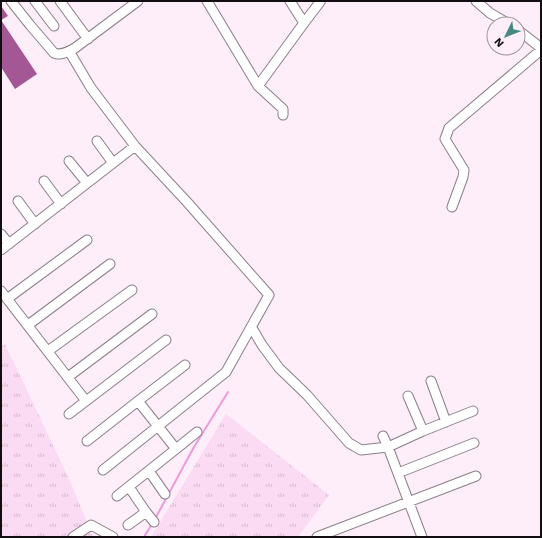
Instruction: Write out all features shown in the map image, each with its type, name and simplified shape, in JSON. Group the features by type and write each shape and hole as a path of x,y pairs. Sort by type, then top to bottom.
{"street":[{"path":"11,1 54,53 60,54 70,51 88,39 132,3"},
{"path":"36,1 54,26"},
{"path":"60,1 88,39"},
{"path":"207,1 258,86 279,104 283,109 283,115"},
{"path":"290,1 304,23"},
{"path":"258,86 320,2 319,1"},
{"path":"476,1 495,16"},
{"path":"452,207 463,177 464,170 445,139 448,128 540,46 526,36"},
{"path":"70,51 91,88 135,146 269,295 252,328 226,372 103,470"},
{"path":"97,141 113,163"},
{"path":"1,250 135,146"},
{"path":"69,161 87,184"},
{"path":"44,181 61,204"},
{"path":"18,201 35,224"},
{"path":"1,234 9,244"},
{"path":"7,299 87,240"},
{"path":"28,325 110,264"},
{"path":"48,351 132,290"},
{"path":"1,291 86,401"},
{"path":"68,377 152,314"},
{"path":"252,328 262,346 279,368 307,395 349,443 361,450 388,446 473,411"},
{"path":"69,414 166,340"},
{"path":"87,441 185,365"},
{"path":"431,381 446,422"},
{"path":"408,396 423,431"},
{"path":"138,401 176,449"},
{"path":"117,496 197,432"},
{"path":"382,436 388,446 422,537"},
{"path":"398,473 474,443"},
{"path":"149,471 165,494"},
{"path":"317,537 476,476"},
{"path":"128,487 154,522"},
{"path":"128,525 146,512"},
{"path":"73,537 91,525 113,537"}],"green space":[{"path":"5,344 70,481 93,537 1,537 1,347"},
{"path":"226,414 329,495 298,537 151,537"}],"building":[{"path":"1,6 8,16 1,20"},
{"path":"1,20 37,74 15,89 1,67"}],"waterway":[{"path":"155,519 194,447 228,392"},
{"path":"144,537 152,524"}]}
